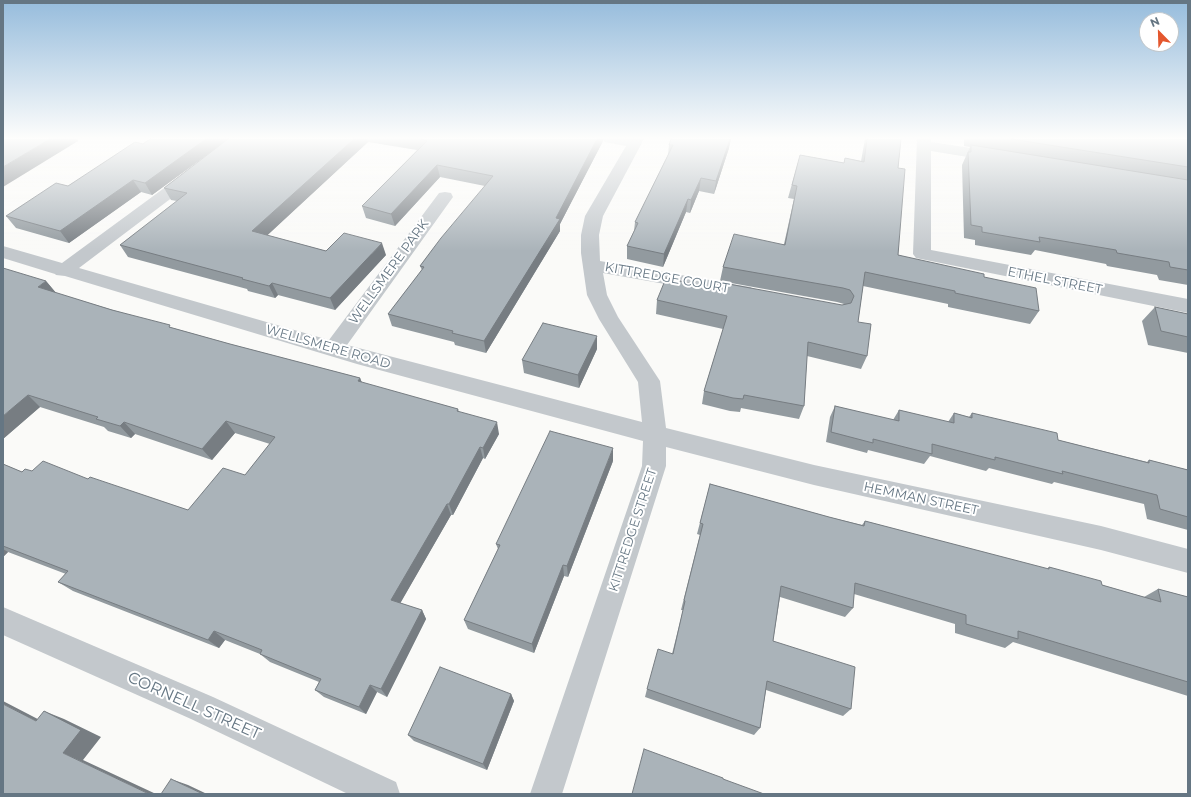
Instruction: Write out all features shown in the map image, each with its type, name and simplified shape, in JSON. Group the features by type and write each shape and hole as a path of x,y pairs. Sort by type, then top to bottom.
{"street":[{"path":"63,271 190,176"},
{"name":"KITTREDGE STREET","path":"546,794 654,466 655,434 649,381 609,319 596,295 592,265 590,235 594,216 617,176"},
{"name":"ETHEL STREET","path":"923,176 922,254 1188,306"},
{"name":"WELLSMERE PARK","path":"334,348 445,197"},
{"name":"WELLSMERE ROAD","path":"3,252 63,271 334,348 357,356 655,434"},
{"name":"KITTREDGE COURT","path":"592,265 760,295"},
{"name":"HEMMAN STREET","path":"655,434 814,475 1101,538 1188,561"},
{"name":"CORNELL STREET","path":"3,621 202,708 384,794"}],"building":[{"path":"83,176 154,176 145,183 133,180 60,231 6,216 56,183 68,186"},
{"path":"179,176 313,176 252,231 326,251 344,233 382,243 330,298 272,283 269,286 120,245 187,193 164,188"},
{"path":"392,176 426,176 391,214 362,206"},
{"path":"493,176 578,176 556,218 560,219 484,341 452,333 453,331 388,314 424,267 420,266 441,238"},
{"path":"658,176 718,176 716,181 701,178 691,200 688,199 664,254 627,246 638,223 635,222"},
{"path":"794,176 904,176 898,255 984,274 984,277 1036,288 1039,311 865,272 858,322 871,324 867,356 808,342 804,406 744,395 743,399 733,398 704,391 727,316 657,300 666,278 716,289 718,282 842,305 851,303 854,296 850,290 843,288 723,267 734,234 785,245 797,186 792,185"},
{"path":"969,176 1164,176 1188,180 1188,270 1170,267 1169,262 1117,253 1116,250 1039,237 1040,242 982,232 982,227 971,225"},
{"path":"3,268 46,281 38,287 112,310 170,325 169,327 360,378 358,381 458,409 457,411 497,422 483,448 480,447 449,504 447,504 391,600 422,610 381,689 370,685 359,707 315,690 321,679 260,654 262,650 214,631 208,640 58,582 68,571 3,546 3,464 22,472 25,469 32,471 43,461 88,479 90,477 188,510 223,468 245,475 275,437 226,421 202,449 124,422 120,426 96,419 98,417 28,395 3,416"},
{"path":"1155,307 1188,314 1188,337 1161,331"},
{"path":"543,323 597,336 578,375 522,360"},
{"path":"835,406 899,421 899,410 954,423 954,413 972,418 972,413 1057,433 1058,440 1149,463 1149,460 1188,470 1188,517 1160,509 1157,495 1062,471 1063,474 995,457 995,460 932,444 932,454 873,439 873,443 831,432"},
{"path":"550,431 613,448 567,566 563,565 532,644 464,620 500,545 496,544"},
{"path":"710,484 864,526 865,521 1049,569 1049,567 1101,581 1102,585 1161,602 1158,589 1188,597 1188,682 1018,631 1018,639 966,624 966,615 855,583 853,608 781,586 773,641 855,667 851,709 767,681 760,728 647,689 658,649 673,654 684,600 703,524 700,523"},
{"path":"440,667 511,694 483,764 408,735"},
{"path":"3,704 36,721 44,711 81,730 63,753 149,794 3,794"},
{"path":"644,749 723,778 764,794 632,794"},
{"path":"171,779 203,794 161,794"}]}
